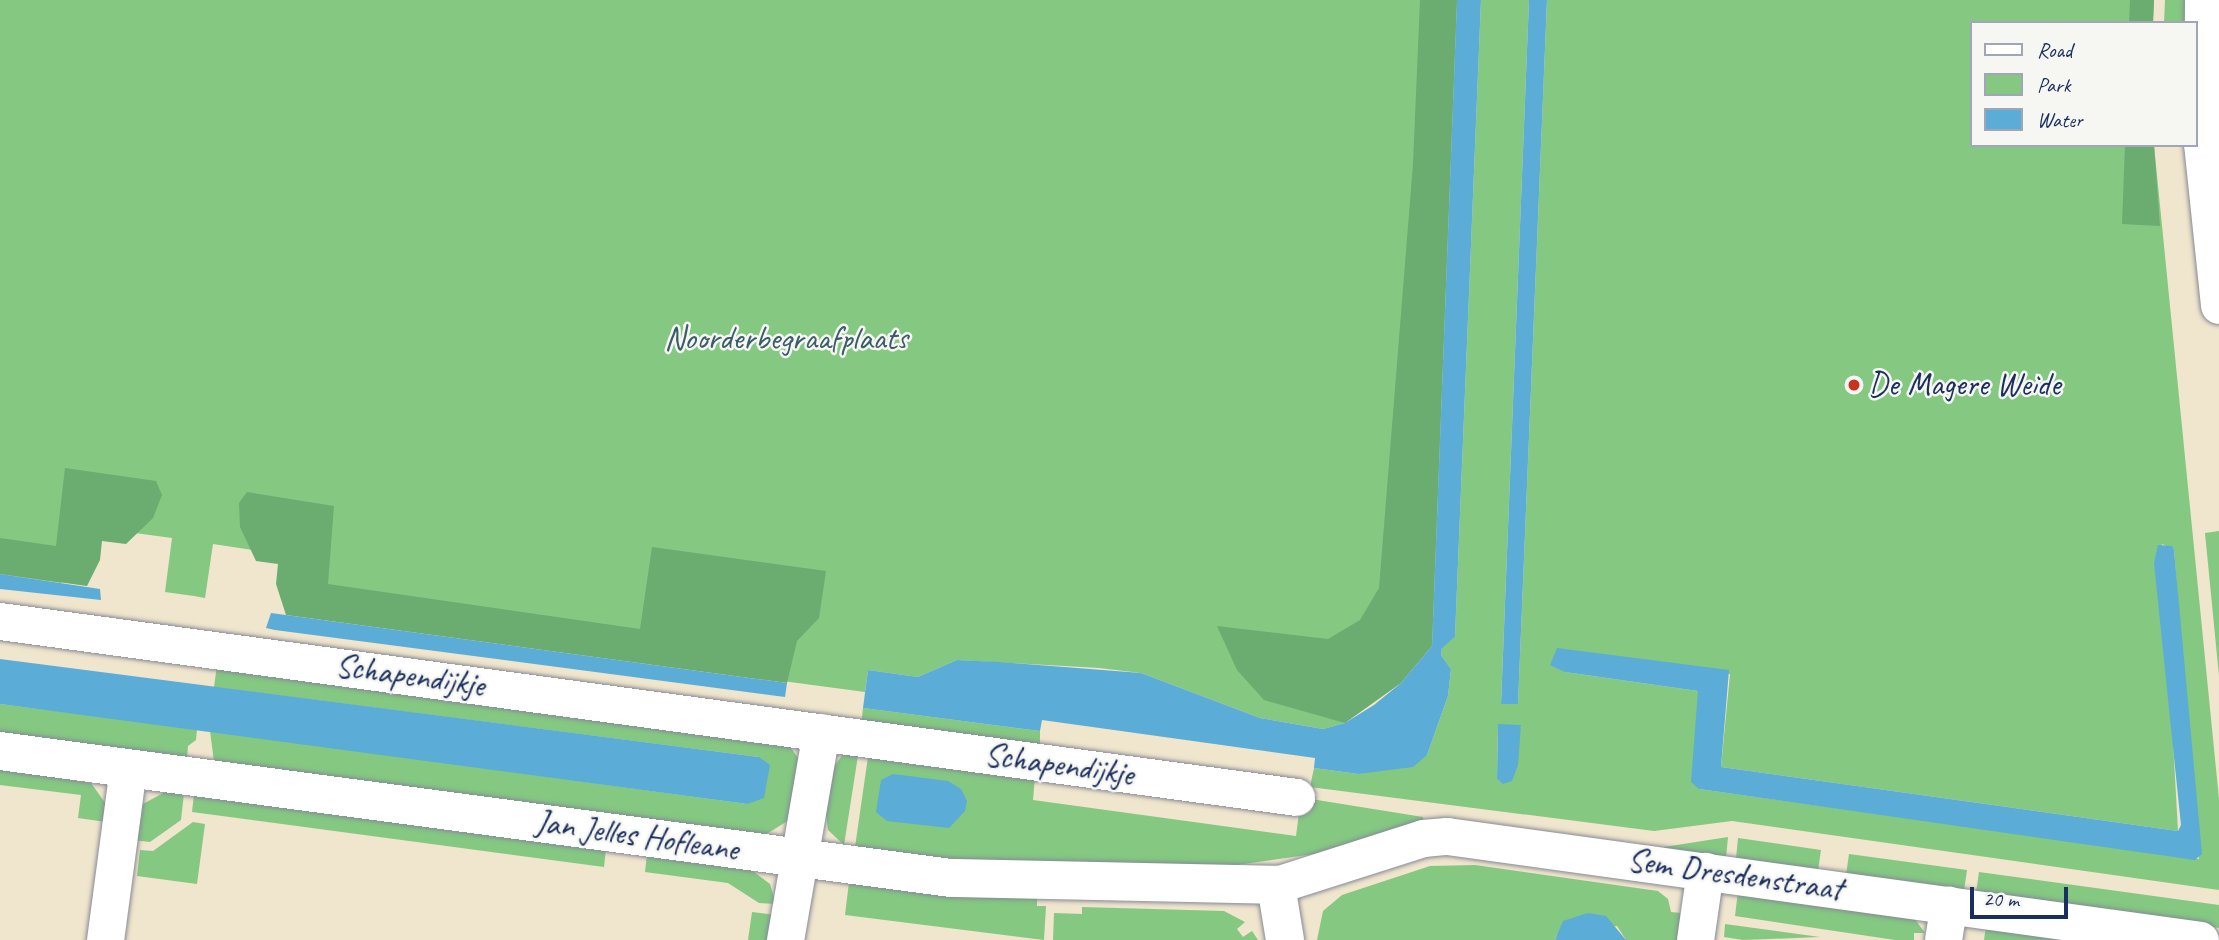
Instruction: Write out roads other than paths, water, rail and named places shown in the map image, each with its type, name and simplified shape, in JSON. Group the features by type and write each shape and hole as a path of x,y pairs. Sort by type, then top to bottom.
{"street":[{"path":"2203,0 2202,143 2219,305"},
{"name":"Schapendijkje","path":"0,621 1296,797"},
{"path":"785,940 821,732"},
{"name":"Jan Jelles Hofleane","path":"0,751 951,878 1276,885"},
{"path":"105,940 128,768"},
{"name":"Sem Dresdenstraat","path":"1276,885 1434,836 2200,940"},
{"path":"1695,940 1705,871"},
{"path":"1276,885 1285,940"},
{"path":"1943,940 1949,904"}],"water":[{"path":"1457,0 1481,0 1455,637 1442,648 1441,655 1451,669 1448,696 1427,755 1413,767 1358,774 1314,768 1315,758 1042,720 1040,731 863,708 868,670 918,677 957,660 1141,673 1260,718 1323,729 1345,723 1374,705 1401,683 1432,646"},
{"path":"1529,0 1547,0 1518,704 1501,704"},
{"path":"2158,545 2172,546 2174,550 2202,854 2195,860 1699,789 1691,782 1698,691 1565,672 1550,665 1557,648 1729,670 1721,767 2178,831 2181,825 2154,563"},
{"path":"0,574 100,589 101,600 0,589"},
{"path":"271,613 787,683 785,697 275,630 266,628"},
{"path":"0,659 759,757 770,765 764,798 747,804 0,704"},
{"path":"1498,724 1521,725 1518,765 1512,781 1503,784 1497,779"},
{"path":"893,774 948,781 961,789 967,801 965,811 949,828 887,821 876,812 881,780"},
{"path":"1588,913 1606,916 1626,940 1555,940 1563,921"}],"place":[{"name":"De Magere Weide","path":"1854,385"}],"park label":[{"name":"Noorderbegraafplaats","path":"786,339"}]}
